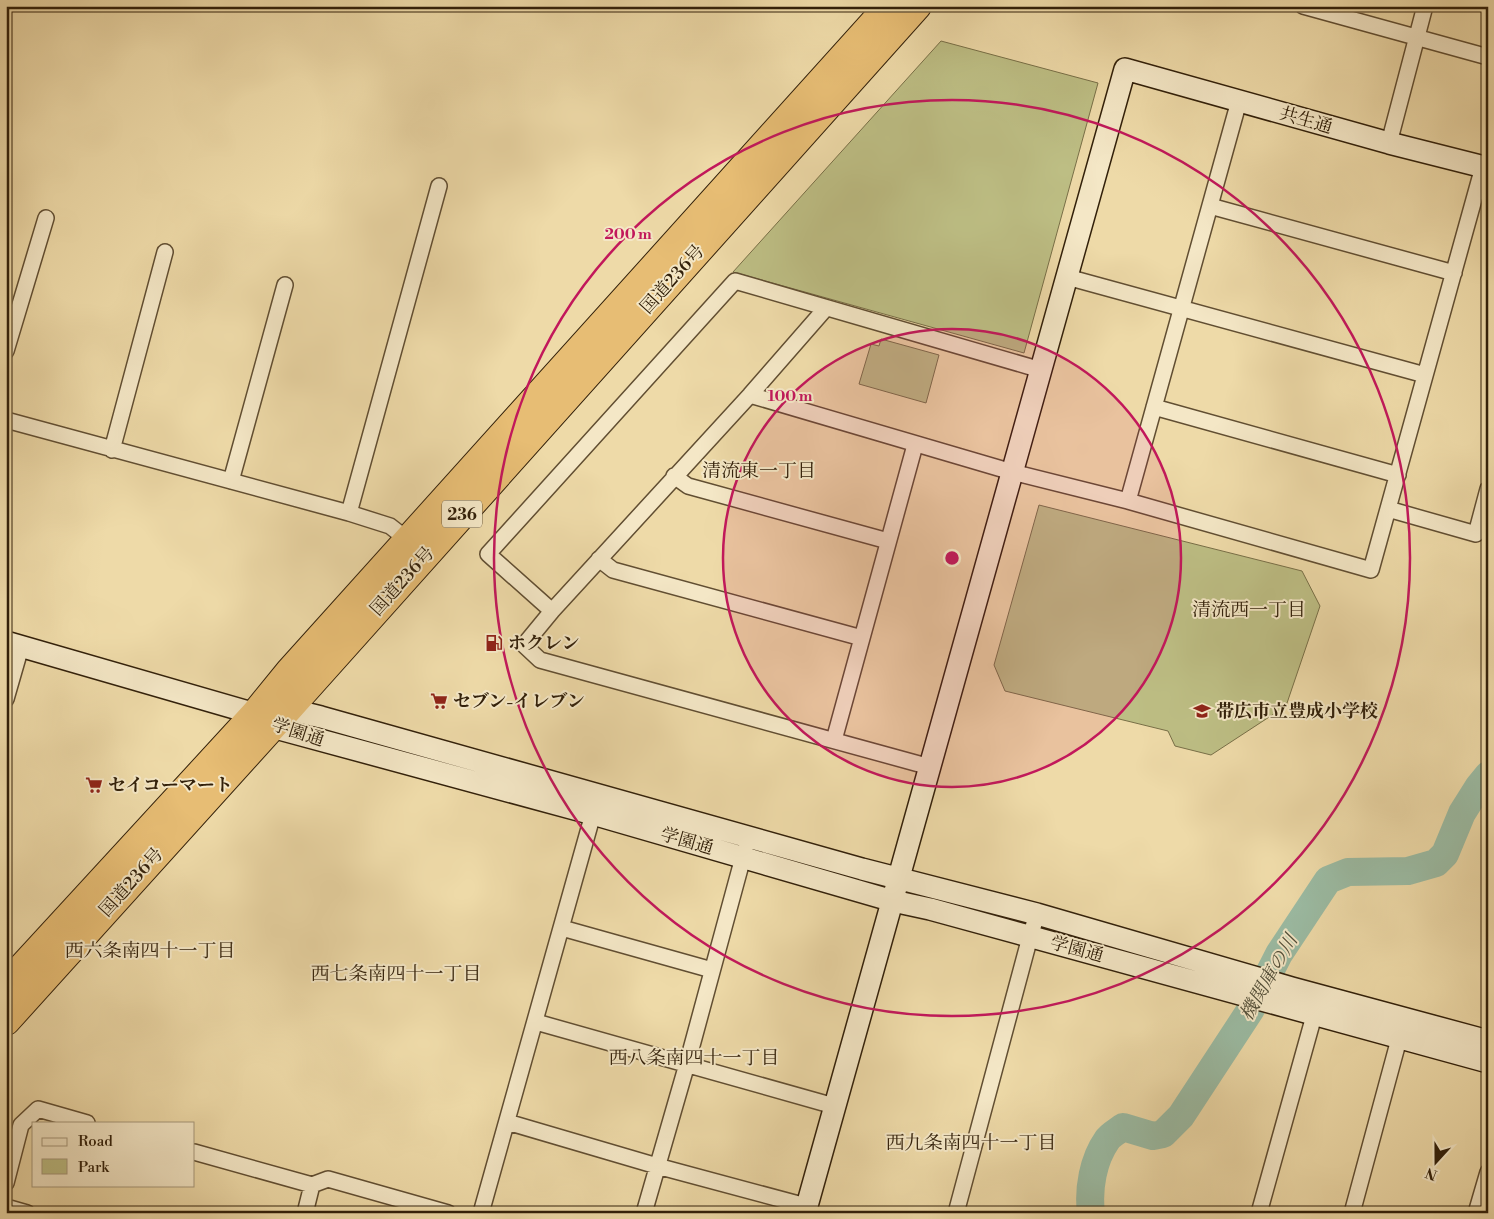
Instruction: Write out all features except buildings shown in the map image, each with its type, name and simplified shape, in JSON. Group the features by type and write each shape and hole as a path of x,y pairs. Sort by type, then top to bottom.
{"highway":[{"name":"国道236号","path":"6,1021 17,976 272,717 417,547 889,6"},
{"name":"国道236号","path":"417,547 917,6"}],"street":[{"path":"1303,6 1488,57"},
{"path":"1389,143 1425,6"},
{"name":"共生通","path":"1067,277 1125,69 1389,143 1485,167"},
{"path":"1128,501 1239,101"},
{"path":"750,395 915,445 1128,501 1371,570 1485,167"},
{"path":"349,513 439,186"},
{"path":"1210,206 1454,273"},
{"path":"6,352 46,218"},
{"path":"112,450 165,252"},
{"path":"506,1122 805,1210 1067,277 1425,375"},
{"path":"552,611 488,554 735,281 1041,370"},
{"path":"231,481 285,285"},
{"path":"826,308 750,395 552,611 524,646 540,660 930,767"},
{"path":"1154,407 1398,475"},
{"path":"6,420 349,513 390,526 417,547"},
{"path":"834,740 915,445"},
{"path":"674,476 688,486 888,541"},
{"path":"1388,509 1476,534 1488,489"},
{"path":"599,559 613,570 862,638"},
{"path":"6,699 14,645 272,717"},
{"name":"学園通","path":"272,717 593,814 893,901 1030,936 1229,991 1286,997 1402,1028 1488,1062"},
{"name":"学園通","path":"272,717 402,740 593,795 749,836 899,879 1037,914 1242,974 1286,997"},
{"path":"481,1213 593,814"},
{"path":"644,1213 749,836"},
{"path":"956,1213 1037,914"},
{"path":"562,928 712,970"},
{"path":"1259,1213 1317,1005"},
{"path":"536,1022 834,1106"},
{"path":"1352,1213 1402,1028"},
{"name":"学園通","path":"1402,1028 1488,1041"},
{"path":"6,1183 21,1125 38,1109 84,1122"},
{"path":"195,1152 312,1185 328,1179 448,1213"},
{"path":"1476,1213 1488,1172"},
{"path":"305,1213 312,1185"},
{"path":"6,1207 27,1213"}],"green space":[{"path":"941,41 1098,83 1024,353 733,272"},
{"path":"881,339 939,355 926,403 859,384 871,344 879,346"},
{"path":"1039,505 1302,571 1320,606 1286,706 1211,755 1175,746 1168,731 1005,691 994,665"}],"waterway":[{"name":"機関庫の川","path":"1091,1213 1090,1194 1093,1175 1098,1156 1107,1140 1123,1127 1153,1136 1163,1134 1181,1116 1251,1009 1279,954 1328,880 1348,872 1408,871 1436,863 1445,854 1462,813 1488,775"}],"place":[{"name":"ホクレン","path":"494,643"},
{"name":"セブン-イレブン","path":"439,701"},
{"name":"帯広市立豊成小学校","path":"1202,711"},
{"name":"セイコーマート","path":"94,785"}],"district":[{"name":"清流東一丁目","path":"759,470"},
{"name":"清流西一丁目","path":"1249,609"},
{"name":"西六条南四十一丁目","path":"150,950"},
{"name":"西七条南四十一丁目","path":"396,973"},
{"name":"西八条南四十一丁目","path":"694,1057"},
{"name":"西九条南四十一丁目","path":"971,1142"}]}
